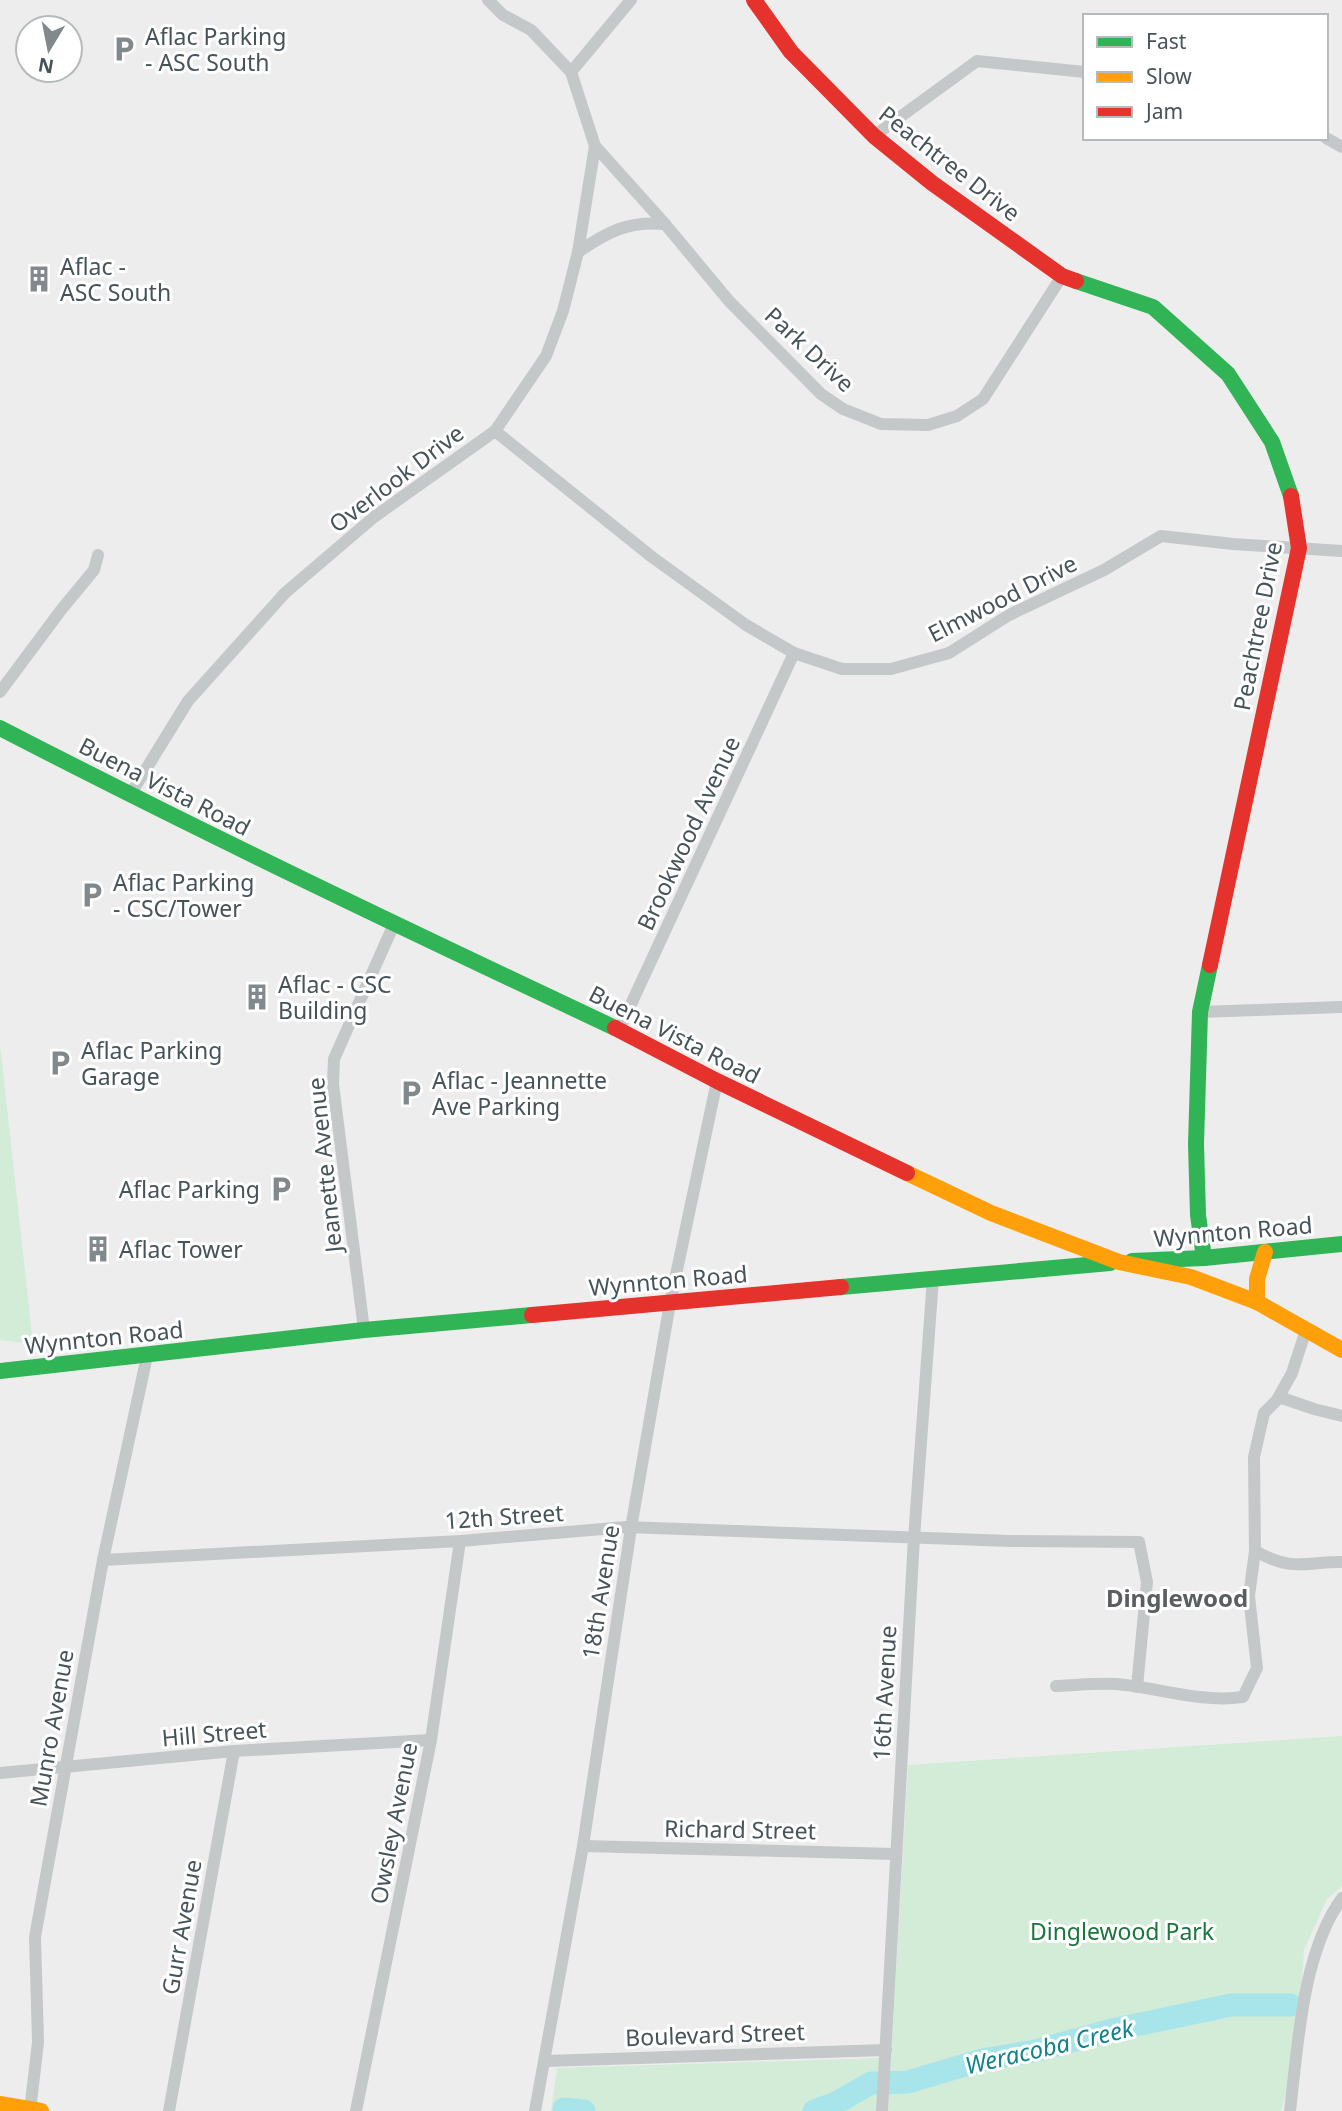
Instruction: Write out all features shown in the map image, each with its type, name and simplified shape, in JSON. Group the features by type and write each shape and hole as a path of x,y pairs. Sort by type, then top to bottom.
{"main road":[{"name":"Peachtree Drive","path":"754,0 791,52 874,136 932,183 1062,276 1153,307 1195,342 1228,374 1272,442 1291,497 1299,548 1200,1012 1196,1144 1198,1215 1204,1258"},
{"name":"Buena Vista Road","path":"0,728 130,795 394,924 620,1030 717,1081 991,1213 1118,1262 1191,1277 1257,1302 1342,1350"},
{"name":"Wynnton Road","path":"0,1371 364,1330 1342,1244"},
{"path":"1257,1302 1256,1279 1265,1252"},
{"path":"0,2104 34,2110"}],"street":[{"name":"Park Drive","path":"488,0 503,15 531,30 571,72 595,146 666,224 729,301 821,394 843,409 881,424 928,425 957,416 983,399 1062,276"},
{"path":"571,72 631,0"},
{"path":"874,136 977,61 1083,72"},
{"name":"Overlook Drive","path":"130,795 188,701 285,593 374,517 495,431 546,356 563,311 579,252 595,146"},
{"path":"579,252 602,236 627,225 666,224"},
{"name":"Elmwood Drive","path":"495,431 652,557 746,625 794,653 842,669 891,669 949,653 1009,615 1104,570 1161,536 1342,551"},
{"path":"0,692 94,570 99,555"},
{"name":"Brookwood Avenue","path":"620,1030 794,653"},
{"name":"Jeanette Avenue","path":"364,1330 334,1084 334,1059 394,924"},
{"path":"1200,1012 1342,1007"},
{"name":"18th Avenue","path":"535,2111 583,1846 631,1528 670,1303 717,1081"},
{"name":"16th Avenue","path":"883,2106 914,1538 933,1278"},
{"path":"1056,1686 1114,1684 1192,1697 1243,1697 1257,1668 1249,1596 1255,1551 1254,1457 1264,1413 1279,1397 1292,1373 1306,1330"},
{"name":"Munro Avenue","path":"34,2110 38,2042 35,1937 103,1560 147,1356"},
{"path":"1279,1397 1342,1416"},
{"name":"12th Street","path":"103,1560 460,1541 626,1527 914,1538 1139,1542 1147,1582 1137,1687"},
{"name":"Owsley Avenue","path":"356,2111 431,1740 460,1541"},
{"path":"1255,1551 1289,1565 1342,1562"},
{"name":"Hill Street","path":"0,1773 234,1751 431,1740"},
{"name":"Gurr Avenue","path":"169,2111 234,1751"},
{"name":"Richard Street","path":"583,1846 896,1854"},
{"path":"1290,2111 1301,2021 1315,1954 1332,1912 1342,1898"},
{"name":"Boulevard Street","path":"545,2061 886,2050"}],"green space":[{"path":"0,1048 1,1053 33,1344 0,1340"},
{"name":"Dinglewood Park","path":"1342,1736 1342,1886 1327,1899 1304,1950 1297,2057 1281,2111 888,2111 908,1765"},
{"path":"880,2058 876,2111 551,2111 557,2068"}],"waterway":[{"name":"Weracoba Creek","path":"814,2111 836,2103 871,2083 908,2082 982,2060 1035,2051 1112,2030 1231,2005 1290,2005"},
{"name":"Weracoba Creek","path":"564,2109 584,2111"}],"traffic: fast":[{"path":"1076,281 1153,307 1228,374 1272,442 1291,496"},
{"path":"0,728 306,881 615,1028"},
{"path":"1204,1258 1198,1215 1196,1144 1200,1012 1210,965"},
{"path":"1132,1261 1204,1258 1342,1244"},
{"path":"841,1287 1110,1263"},
{"path":"0,1371 364,1330 532,1315"}],"traffic: slow":[{"path":"907,1173 991,1213 1119,1262 1191,1277 1257,1302 1342,1350"},
{"path":"1257,1302 1257,1279 1265,1252"},
{"path":"0,2104 41,2111"}],"traffic: jam":[{"path":"754,0 791,52 874,136 932,183 1062,276 1076,281"},
{"path":"1210,965 1299,548 1291,496"},
{"path":"615,1028 717,1081 907,1173"},
{"path":"532,1315 841,1287"}],"place":[{"name":"Aflac Parking - ASC South","path":"124,49"},
{"name":"Aflac - ASC South","path":"39,279"},
{"name":"Aflac Parking - CSC/Tower","path":"92,895"},
{"name":"Aflac - CSC Building","path":"257,997"},
{"name":"Aflac Parking Garage","path":"60,1063"},
{"name":"Aflac - Jeannette Ave Parking","path":"411,1093"},
{"name":"Aflac Parking","path":"281,1189"},
{"name":"Aflac Tower","path":"98,1249"}],"district":[{"name":"Dinglewood","path":"1177,1597"}]}
